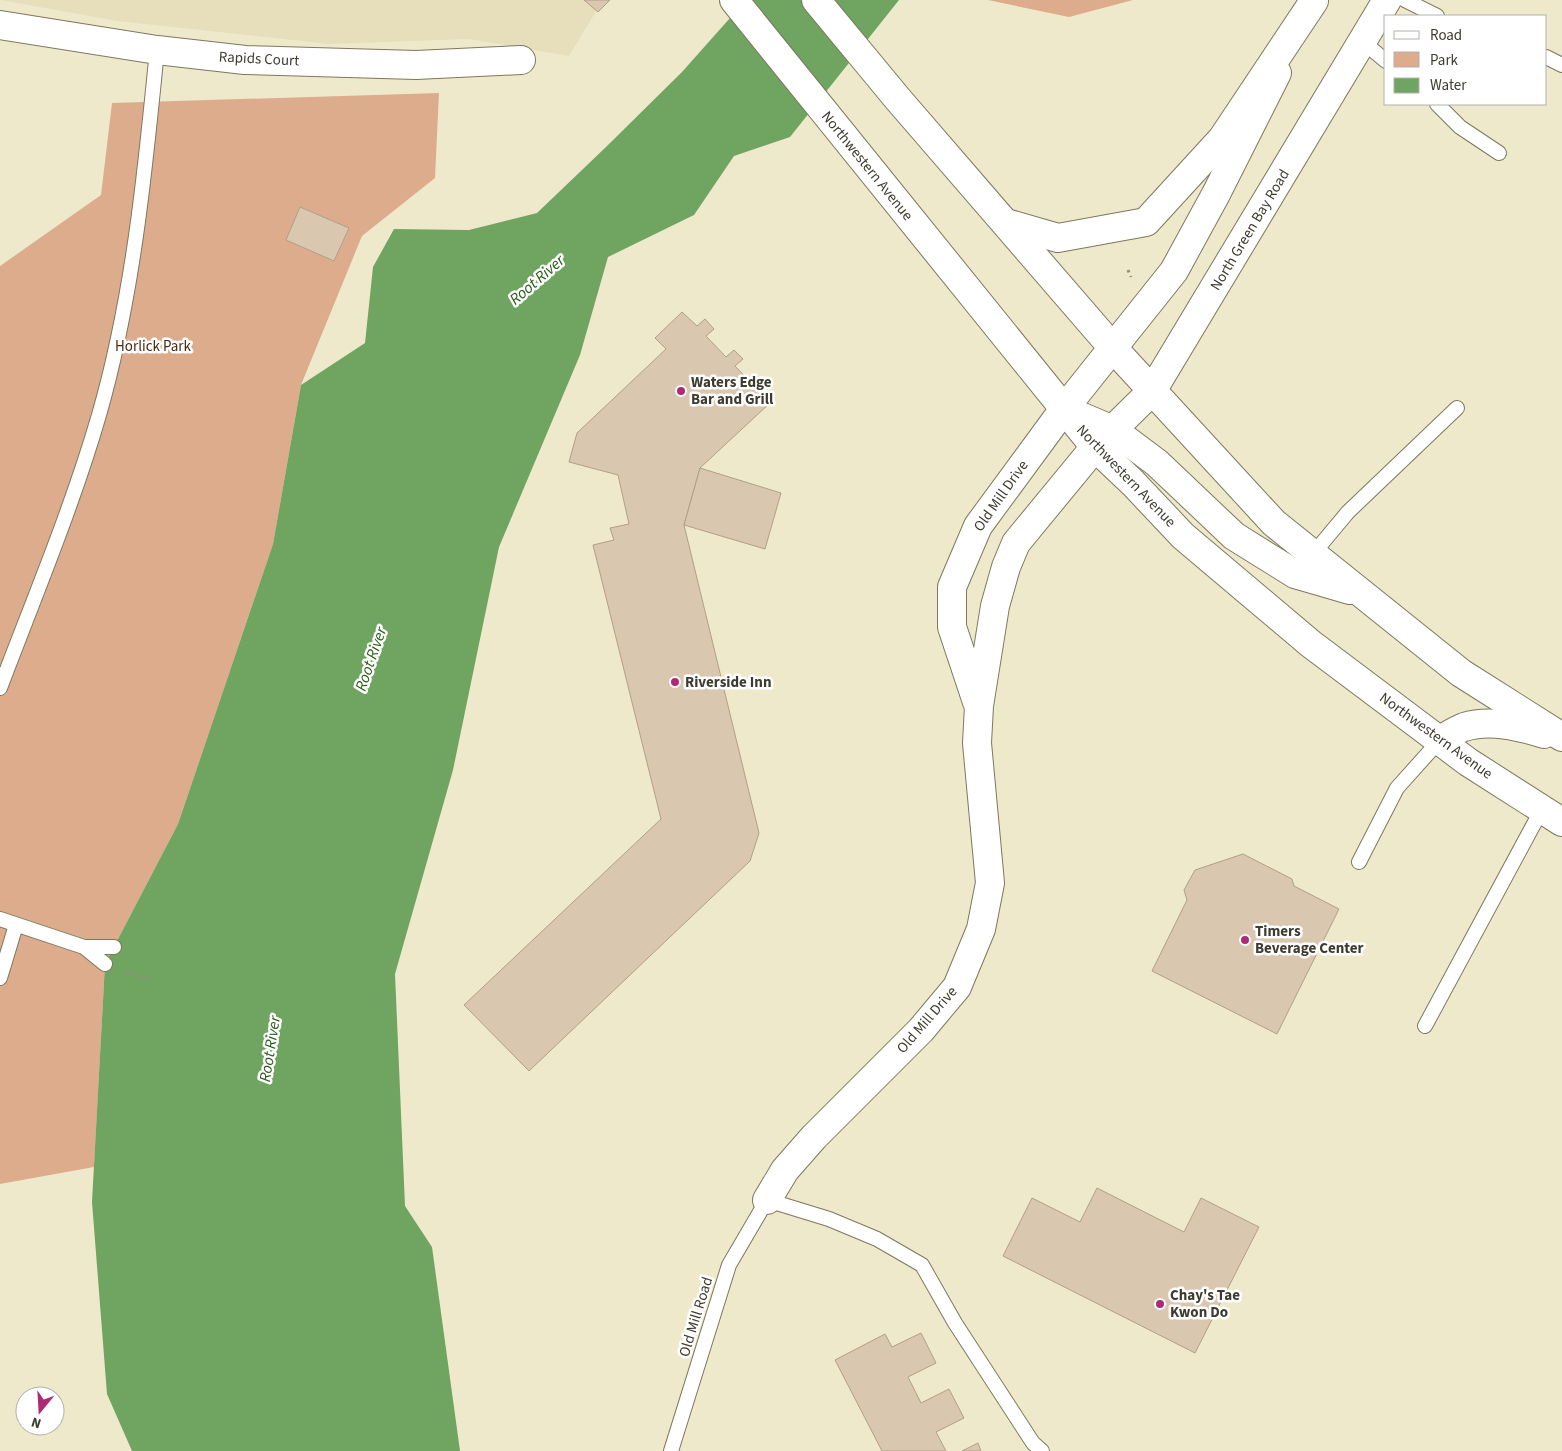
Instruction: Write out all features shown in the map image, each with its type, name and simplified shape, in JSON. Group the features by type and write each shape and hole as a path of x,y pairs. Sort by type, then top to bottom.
{"main road":[{"name":"Northwestern Avenue","path":"734,0 1064,409"},
{"path":"816,0 1113,348 1274,522 1461,672 1562,738"},
{"path":"1006,223 1058,238 1146,222 1222,139 1314,0"},
{"name":"Old Mill Drive","path":"979,706 952,627 952,587 978,526 1064,409 1174,271 1216,194 1314,0"},
{"name":"North Green Bay Road","path":"1104,438 1152,391 1387,0"},
{"name":"Rapids Court","path":"0,25 157,50 245,60 416,65 521,60"},
{"path":"1064,409 1104,438 1157,463 1234,536 1295,574 1364,594"},
{"name":"Northwestern Avenue","path":"1104,438 1133,483 1183,536 1312,644 1468,762 1552,815"},
{"name":"Old Mill Drive","path":"767,1200 785,1170 814,1137 922,1030 957,987 981,929 990,883 977,743 979,706 995,606 1006,567 1016,543 1104,438"},
{"path":"1440,740 1463,728 1485,724 1522,727 1562,738"}],"lane":[{"path":"1405,0 1436,15"},
{"path":"1363,42 1384,58"},
{"path":"0,688 70,504 99,415 117,340 133,251 150,124 157,50"},
{"path":"1547,58 1562,65"},
{"path":"1437,105 1460,127 1499,153"},
{"path":"1313,554 1348,512 1457,408"},
{"path":"1359,862 1397,788 1440,740"},
{"path":"1425,1026 1552,815"},
{"path":"0,919 84,947 114,947"},
{"path":"0,978 16,925"},
{"path":"84,947 105,964"},
{"path":"767,1200 829,1219 877,1240 922,1265 954,1323 1033,1443 1042,1451"},
{"name":"Old Mill Road","path":"671,1451 729,1265 767,1200"}],"shaded area":[{"path":"0,0 603,0 569,56 469,39 329,44 117,21"}],"green space":[{"path":"988,0 1133,0 1069,17"},
{"name":"Horlick Park","path":"439,93 435,178 362,236 301,385 273,544 178,824 105,964 94,1167 0,1184 0,266 101,195 112,103"}],"water":[{"name":"Root River","path":"746,0 899,0 790,137 734,156 694,215 608,257 580,355 499,547 453,770 395,974 405,1206 432,1247 460,1451 132,1451 107,1394 92,1202 105,964 178,824 273,544 301,385 365,343 373,267 394,229 469,230 537,213 682,72"}],"building":[{"path":"584,0 610,0 598,12"},
{"path":"300,207 349,228 334,261 286,240"},
{"name":"Riverside Inn","path":"682,312 697,326 705,319 714,329 706,336 726,357 734,350 743,359 735,366 770,403 700,468 684,525 759,833 750,861 529,1071 464,1005 661,819 593,545 614,540 610,528 629,524 618,475 569,462 577,433 666,349 655,338"},
{"path":"700,468 781,493 765,549 684,525"},
{"name":"Timers Beverage Center","path":"1243,854 1292,879 1294,886 1339,909 1277,1034 1152,971 1187,900 1184,890 1195,870"},
{"name":"Chay's Tae Kwon Do","path":"1097,1188 1184,1232 1201,1198 1259,1227 1195,1353 1003,1256 1032,1198 1080,1222"},
{"path":"921,1333 936,1363 908,1377 921,1403 949,1389 964,1418 936,1432 946,1451 882,1451 835,1360 885,1334 892,1347"},
{"path":"978,1443 981,1451 962,1451"}],"place":[{"name":"Waters Edge Bar and Grill","path":"681,391"},
{"name":"Riverside Inn","path":"675,682"},
{"name":"Timers Beverage Center","path":"1245,940"},
{"name":"Chay's Tae Kwon Do","path":"1160,1304"}]}
